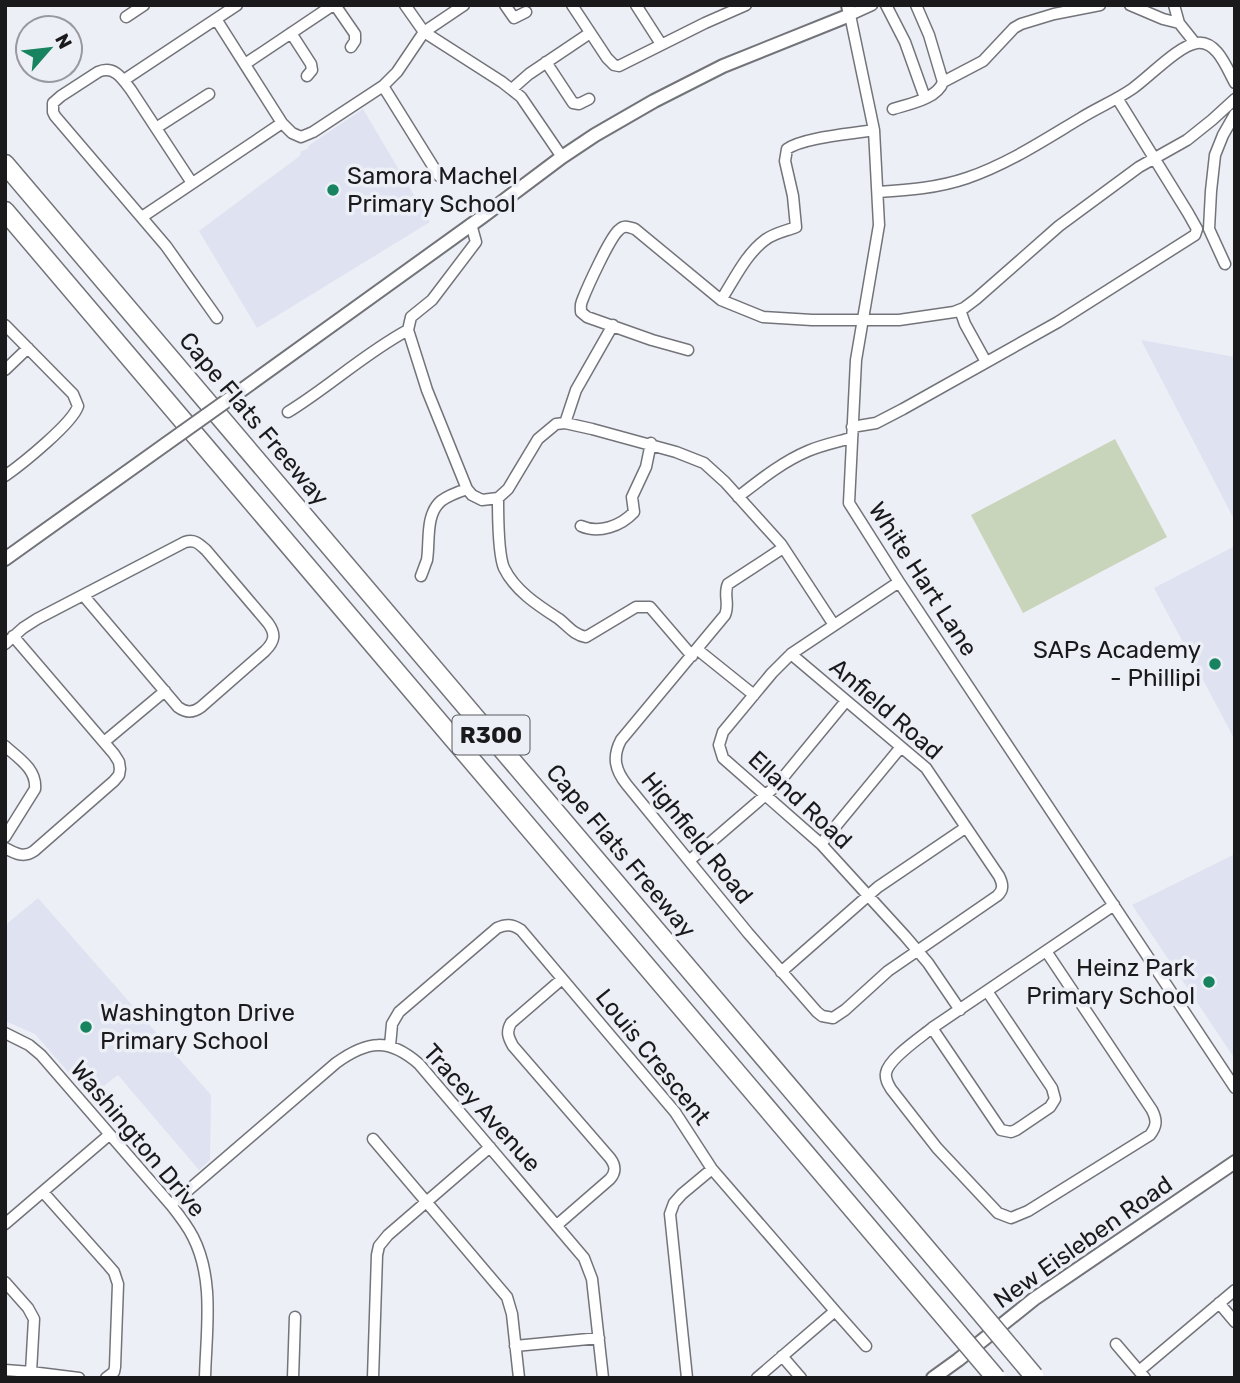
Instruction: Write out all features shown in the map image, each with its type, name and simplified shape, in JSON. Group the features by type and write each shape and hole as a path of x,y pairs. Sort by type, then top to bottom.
{"highway":[{"name":"Cape Flats Freeway","path":"5,164 1035,1377"},
{"name":"R300","path":"5,211 996,1378"}],"street":[{"path":"126,17 144,5"},
{"path":"124,80 237,5"},
{"path":"244,64 334,5 356,37 351,47"},
{"path":"405,5 424,32 512,89 531,110 562,157"},
{"path":"216,19 282,123 292,133 301,136 313,132 383,86 397,72 424,32 464,5"},
{"path":"505,5 514,18 526,12"},
{"path":"572,5 614,65 624,64 746,5"},
{"path":"636,5 661,44"},
{"path":"5,559 595,135 723,66 849,10 872,5"},
{"path":"886,5 905,42 925,98"},
{"path":"916,5 929,34 943,82"},
{"path":"893,109 925,98 940,88 943,82 983,61 1021,24 1100,5"},
{"path":"1130,5 1179,23"},
{"path":"1174,5 1179,23 1195,43"},
{"name":"White Hart Lane","path":"849,10 874,130 878,192 878,225 856,360 849,503 1235,1088"},
{"path":"291,33 311,64 312,70 307,76"},
{"path":"512,89 546,62 590,33"},
{"path":"878,192 933,187 986,171 1019,155 1139,85 1184,48 1195,43 1205,43 1214,48 1235,83"},
{"path":"546,62 573,103 579,104 589,99"},
{"path":"191,183 124,80 112,70 98,72 54,103 52,107 55,116 176,258 217,318"},
{"path":"383,86 439,176"},
{"path":"156,128 209,94"},
{"path":"1117,98 1195,226 1195,235"},
{"path":"688,350 587,317 581,312 580,307 614,236 624,227 635,229 643,235 721,300 763,317 863,320 922,317 960,310 1059,226 1154,157 1187,140 1235,99"},
{"path":"1225,264 1210,231 1210,191 1215,155 1235,114"},
{"path":"142,217 282,123"},
{"path":"721,300 760,244 796,226 785,161 787,149 811,141 874,130"},
{"path":"471,224 476,242 432,300 411,317 408,330 427,390 467,489 472,495 482,500 498,498 509,489 538,439 556,424 565,423 650,443 704,463 720,476 785,550 834,625"},
{"path":"738,498 801,454 886,419 1069,315 1195,235 1210,231"},
{"path":"960,310 986,362"},
{"path":"5,325 74,394 78,406 73,416 29,458 5,476"},
{"path":"565,423 576,390 613,325"},
{"path":"288,412 408,330"},
{"path":"5,370 28,348"},
{"path":"581,526 604,529 634,513 632,497 646,467 650,443"},
{"path":"421,576 426,562 434,511 443,500 467,489"},
{"path":"498,498 500,551 504,568 528,597 578,635 586,637 636,607 650,607 695,653 754,695"},
{"path":"5,848 21,856 31,854 114,781 120,769 119,762 104,742 9,640 37,620 83,595 185,542 194,541 206,550 268,623 274,632 273,642 197,710 183,711 83,595"},
{"name":"Highfield Road","path":"785,550 728,584 725,615 621,740 615,761 620,776 748,933 822,1016 833,1017 845,1010 888,971 918,951"},
{"name":"Elland Road","path":"899,582 791,654 723,732 719,745 723,758 821,844 918,951 960,1010"},
{"name":"Anfield Road","path":"791,654 926,768 999,876 1001,892 918,951"},
{"path":"104,742 165,691"},
{"path":"690,860 767,796 846,701"},
{"path":"5,746 30,769 35,783 35,789 5,837"},
{"path":"821,844 901,747"},
{"path":"781,972 867,895 965,828"},
{"path":"1046,951 1152,1110 1156,1124 1150,1135 1028,1211 1011,1218 998,1213 937,1148 891,1089 886,1075 890,1064 932,1028 1114,905"},
{"name":"Louis Crescent","path":"390,1046 392,1024 399,1012 490,934 504,925 516,926 675,1112 712,1169 866,1346"},
{"path":"557,1225 610,1179 615,1168 610,1158 508,1038 511,1023 562,979"},
{"path":"932,1028 1000,1130 1016,1130 1050,1107 1055,1094 987,991"},
{"name":"Washington Drive","path":"5,1033 29,1045 41,1055 184,1222 201,1256 205,1275 205,1378"},
{"name":"Tracey Avenue","path":"171,1205 349,1053 370,1046 390,1046 419,1064 584,1258 594,1289 603,1378"},
{"path":"5,1224 108,1135"},
{"path":"373,1139 507,1297 512,1314 519,1378"},
{"path":"373,1378 374,1308 379,1246 388,1235 490,1147"},
{"name":"New Eisleben Road","path":"933,1378 1043,1293 1235,1162"},
{"path":"687,1378 670,1214 674,1203 712,1169"},
{"path":"43,1192 108,1265 116,1278 115,1367 114,1372 106,1378"},
{"path":"5,1282 28,1308 34,1320 31,1373"},
{"path":"1116,1344 1142,1374 1235,1290"},
{"path":"1219,1303 1235,1322"},
{"path":"757,1378 835,1311"},
{"path":"293,1378 295,1317"},
{"path":"515,1346 599,1338"},
{"path":"782,1356 801,1378"},
{"name":"New Eisleben Road","path":"943,1378 958,1360"},
{"path":"5,1370 79,1378"}],"shaded area":[{"name":"Samora Machel Primary School","path":"363,109 430,222 257,328 199,231 297,158 308,146"},
{"path":"1141,340 1235,357 1235,521"},
{"name":"SAPs Academy - Phillipi","path":"1235,546 1235,740 1154,588"},
{"name":"Heinz Park Primary School","path":"1235,854 1235,1059 1132,905"},
{"name":"Washington Drive Primary School","path":"38,898 211,1095 210,1160 199,1170 118,1075 90,1097 35,1034 5,1021 5,928"}],"green space":[{"path":"1115,439 1167,537 1023,613 971,515"}],"place":[{"name":"Samora Machel Primary School","path":"333,190"},
{"name":"SAPs Academy - Phillipi","path":"1215,664"},
{"name":"Heinz Park Primary School","path":"1209,982"},
{"name":"Washington Drive Primary School","path":"86,1027"}]}
